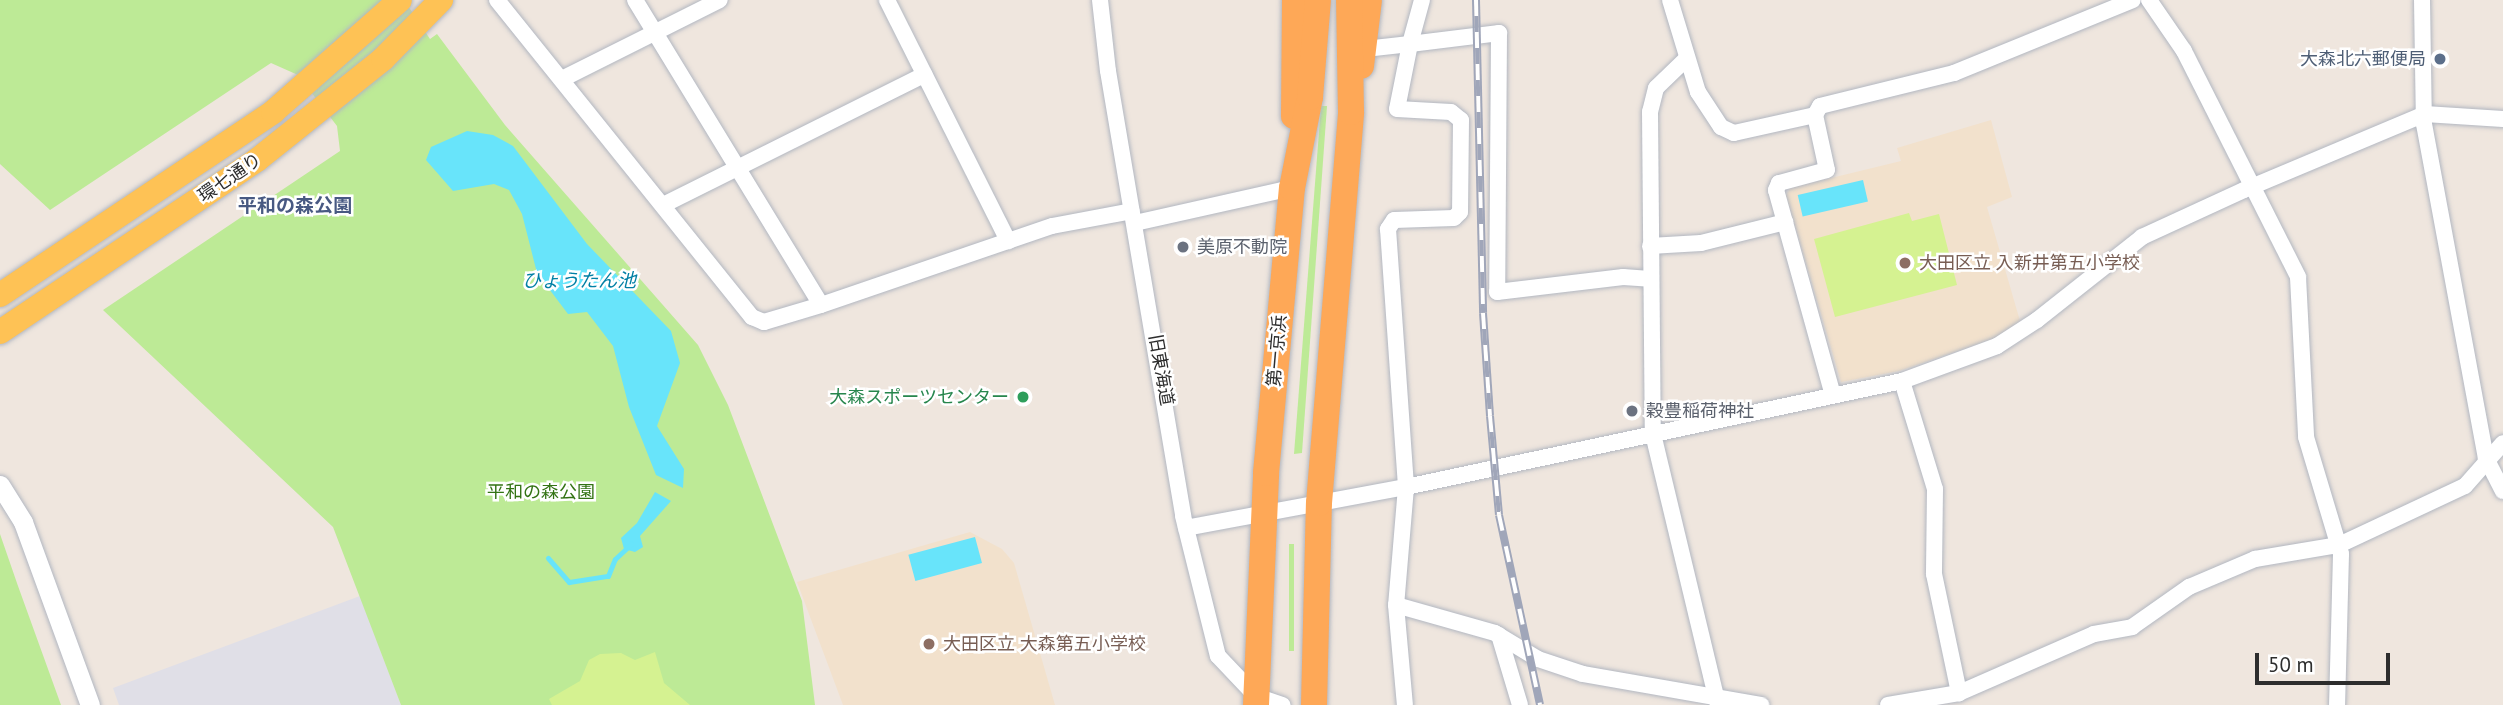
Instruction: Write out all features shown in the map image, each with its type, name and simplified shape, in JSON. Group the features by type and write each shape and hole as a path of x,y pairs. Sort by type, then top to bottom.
{"highway":[{"path":"1293,178 1295,0"},
{"name":"第一京浜","path":"1256,700 1263,512 1293,178 1310,97 1318,0"},
{"path":"1314,705 1318,503 1351,112 1349,0"},
{"path":"1351,112 1365,49 1369,0"}],"main road":[{"name":"環七通り","path":"0,295 273,112 400,0"},
{"name":"環七通り","path":"0,332 257,160 342,93 420,23 441,0"}],"street":[{"path":"497,0 564,79 752,317 764,322 1052,226 1133,217 1293,178"},
{"path":"635,0 821,305"},
{"path":"564,79 720,0"},
{"path":"887,0 1008,241"},
{"name":"旧東海道","path":"1100,0 1133,217 1186,528 1218,656 1256,700 1282,705"},
{"path":"1405,705 1396,605 1406,486 1388,229 1396,219 1454,218 1460,211 1460,119 1451,112 1397,107 1422,0"},
{"path":"1670,0 1685,60 1698,92 1721,127 1734,133 1815,116"},
{"path":"1833,395 1776,190 1779,183 1829,166 1815,116 1820,106 1954,73 2133,0"},
{"path":"2149,0 2184,51 2255,186 2298,277 2305,438 2339,545 2337,705"},
{"path":"2423,0 2425,114 2486,458 2503,491"},
{"path":"1365,49 1499,33 1497,292 1623,277 1650,279"},
{"path":"1685,60 1656,88 1651,102 1653,434 1717,701"},
{"path":"663,205 924,75"},
{"path":"1186,528 1406,486 1902,381 1997,346 2038,320 2142,237 2255,186 2425,114 2503,119"},
{"path":"1650,246 1701,243 1785,222"},
{"path":"1902,381 1935,489 1934,574 1959,693"},
{"path":"1888,705 1959,693 2094,634 2132,627 2189,587 2255,559 2339,545 2465,486 2486,458 2503,443"},
{"path":"0,485 23,522 90,705"},
{"path":"1396,605 1499,635 1538,659 1583,674 1717,701 1761,705"},
{"path":"1499,635 1520,705"}],"shaded area":[{"name":"大田区立 入新井第五小学校","path":"1991,120 2012,197 1987,207 2020,321 1995,338 1899,371 1841,382 1786,195 1790,188 1901,161 1897,148"},
{"name":"大田区立 大森第五小学校","path":"970,532 1002,549 1014,563 1055,705 843,705 797,582"},
{"path":"360,596 401,705 119,705 113,688"}],"green space":[{"name":"平和の森公園","path":"0,0 404,0 430,39 437,34 505,125 698,345 728,405 802,601 815,705 401,705 333,527 103,310 340,151 337,126 298,75 271,63 50,210 0,164"},
{"path":"1321,106 1327,106 1302,453 1294,454"},
{"path":"1909,213 1912,221 1939,214 1957,285 1835,317 1814,239"},
{"path":"0,534 18,586 61,705 0,705"},
{"path":"1289,544 1294,544 1294,651 1289,651"},
{"path":"655,652 664,683 690,705 552,705 549,699 580,681 589,660 600,654 621,653 635,660"}],"water":[{"name":"ひょうたん池","path":"467,131 493,135 513,146 587,244 671,331 680,363 657,426 684,469 683,488 656,475 629,407 613,346 587,312 568,314 537,273 522,214 509,190 494,184 453,191 426,160 431,147"},
{"path":"1863,180 1868,201 1803,217 1798,195"},
{"path":"655,492 671,501 640,536 643,547 635,552 624,549 621,538 637,523"},
{"path":"975,537 982,563 915,581 908,555"}],"waterway":[{"path":"548,558 569,582 608,576 615,559 631,544"}],"railway":[{"path":"1476,0 1483,313 1490,416 1499,515 1540,705"}],"place":[{"name":"大森北六郵便局","path":"2440,59"},
{"name":"美原不動院","path":"1183,247"},
{"name":"大田区立 入新井第五小学校","path":"1905,263"},
{"name":"大森スポーツセンター","path":"1023,397"},
{"name":"穀豊稲荷神社","path":"1632,411"},
{"name":"大田区立 大森第五小学校","path":"929,644"}],"district":[{"name":"平和の森公園","path":"295,206"}]}
